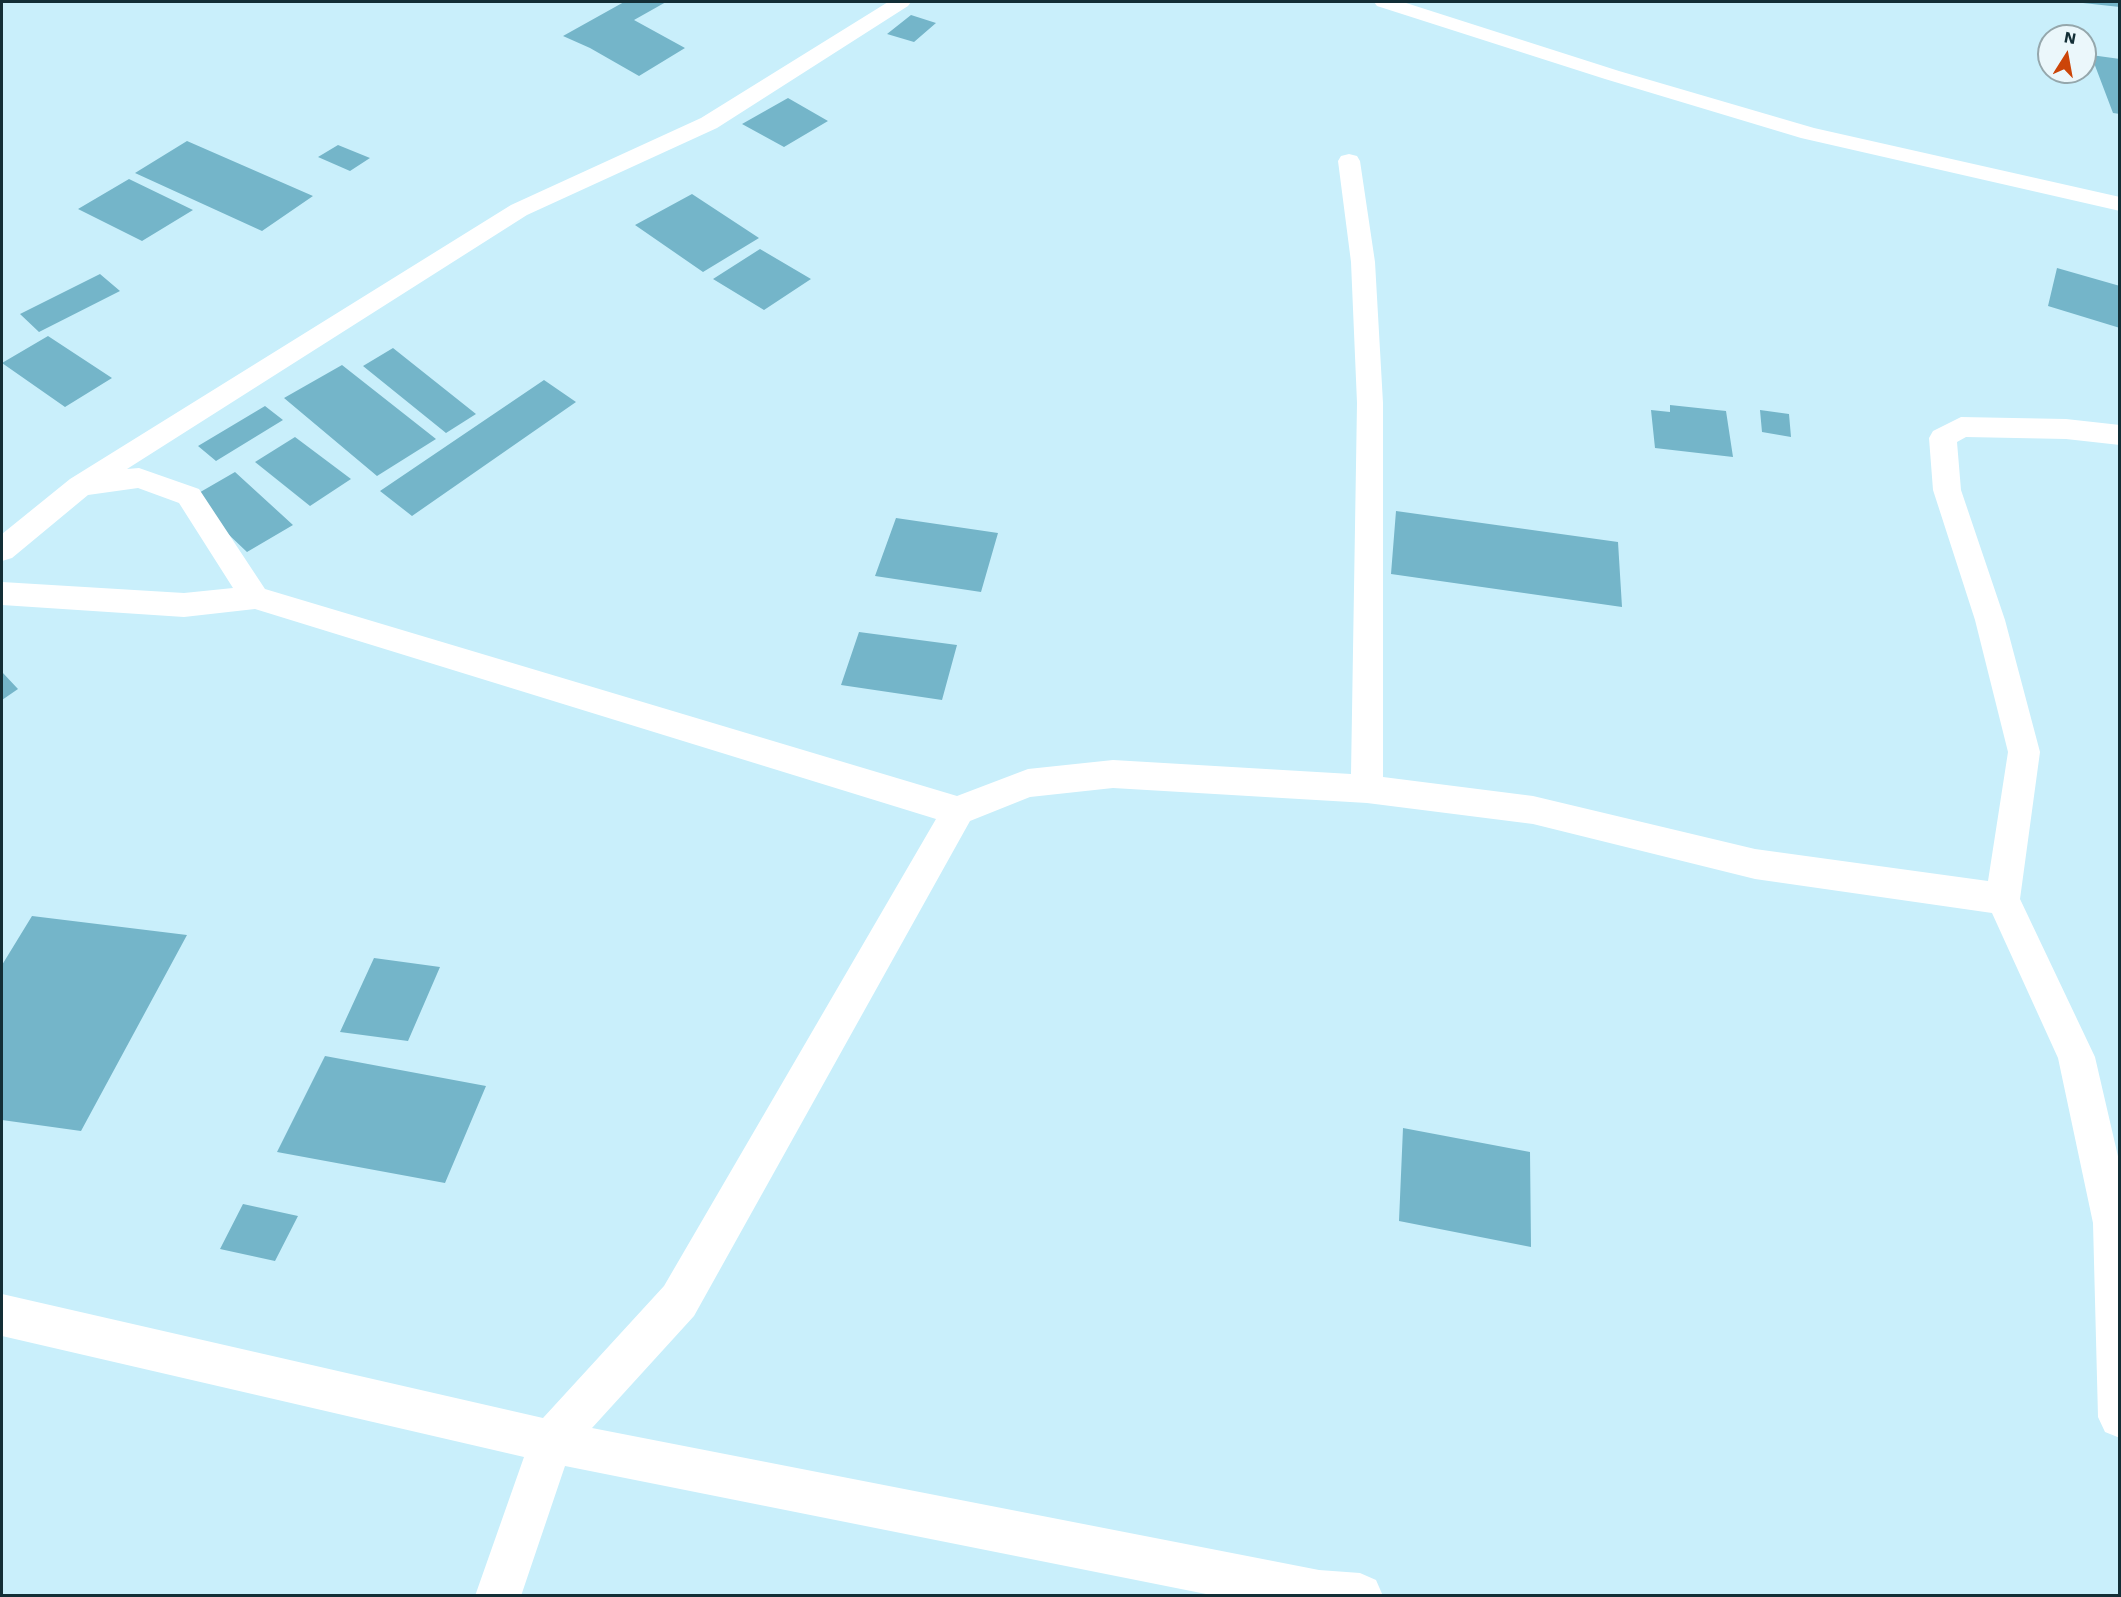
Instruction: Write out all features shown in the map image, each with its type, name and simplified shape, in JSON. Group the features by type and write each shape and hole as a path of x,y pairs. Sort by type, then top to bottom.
{"street":[{"path":"2,550 80,486 519,210 709,123 901,2"},
{"path":"1384,2 1612,75 1809,133 2120,204"},
{"path":"1350,161 1363,262 1370,403 1367,789"},
{"path":"2120,435 2066,429 1961,427 1942,438 1947,490 1989,620 2024,752 2003,899 2076,1057 2113,1223 2120,1417"},
{"path":"80,486 139,478 189,496 255,597"},
{"path":"2,594 184,605 255,597 958,811"},
{"path":"498,1596 551,1442 678,1301 958,811 1028,783 1113,774 1367,789 1533,810 1755,864 2003,899"},
{"path":"2,1315 551,1442 1333,1595"}],"building":[{"path":"624,2 666,2 634,20 685,48 639,76 590,48 563,36"},
{"path":"2120,2 2120,7 2083,3"},
{"path":"911,15 936,23 914,42 887,34"},
{"path":"2097,56 2120,59 2120,114 2113,113 2097,71"},
{"path":"788,98 828,121 784,147 742,124"},
{"path":"187,141 313,196 262,231 135,173"},
{"path":"338,145 370,158 350,171 318,157"},
{"path":"129,179 193,210 142,241 78,209"},
{"path":"692,194 759,238 703,272 635,225"},
{"path":"760,249 811,279 764,310 713,279"},
{"path":"2057,268 2120,286 2120,328 2048,306"},
{"path":"100,274 120,291 39,332 20,314"},
{"path":"48,336 112,378 65,407 2,363"},
{"path":"393,348 476,414 446,433 363,366"},
{"path":"342,365 436,439 377,476 284,398"},
{"path":"544,380 576,402 412,516 380,491"},
{"path":"1670,405 1726,411 1733,457 1655,448 1651,410 1670,412"},
{"path":"265,406 283,420 216,461 198,446"},
{"path":"1760,410 1789,414 1791,437 1762,432"},
{"path":"295,437 351,479 310,506 255,462"},
{"path":"235,472 293,525 247,552 190,498"},
{"path":"1396,511 1618,542 1622,607 1391,574"},
{"path":"896,518 998,533 981,592 875,576"},
{"path":"859,632 957,645 942,700 841,685"},
{"path":"2,672 18,689 2,700"},
{"path":"32,916 187,935 81,1131 2,1120 2,965"},
{"path":"374,958 440,967 408,1041 340,1032"},
{"path":"325,1056 486,1086 445,1183 277,1152"},
{"path":"1403,1128 1530,1152 1531,1247 1399,1221"},
{"path":"243,1204 298,1216 275,1261 220,1249"}]}
